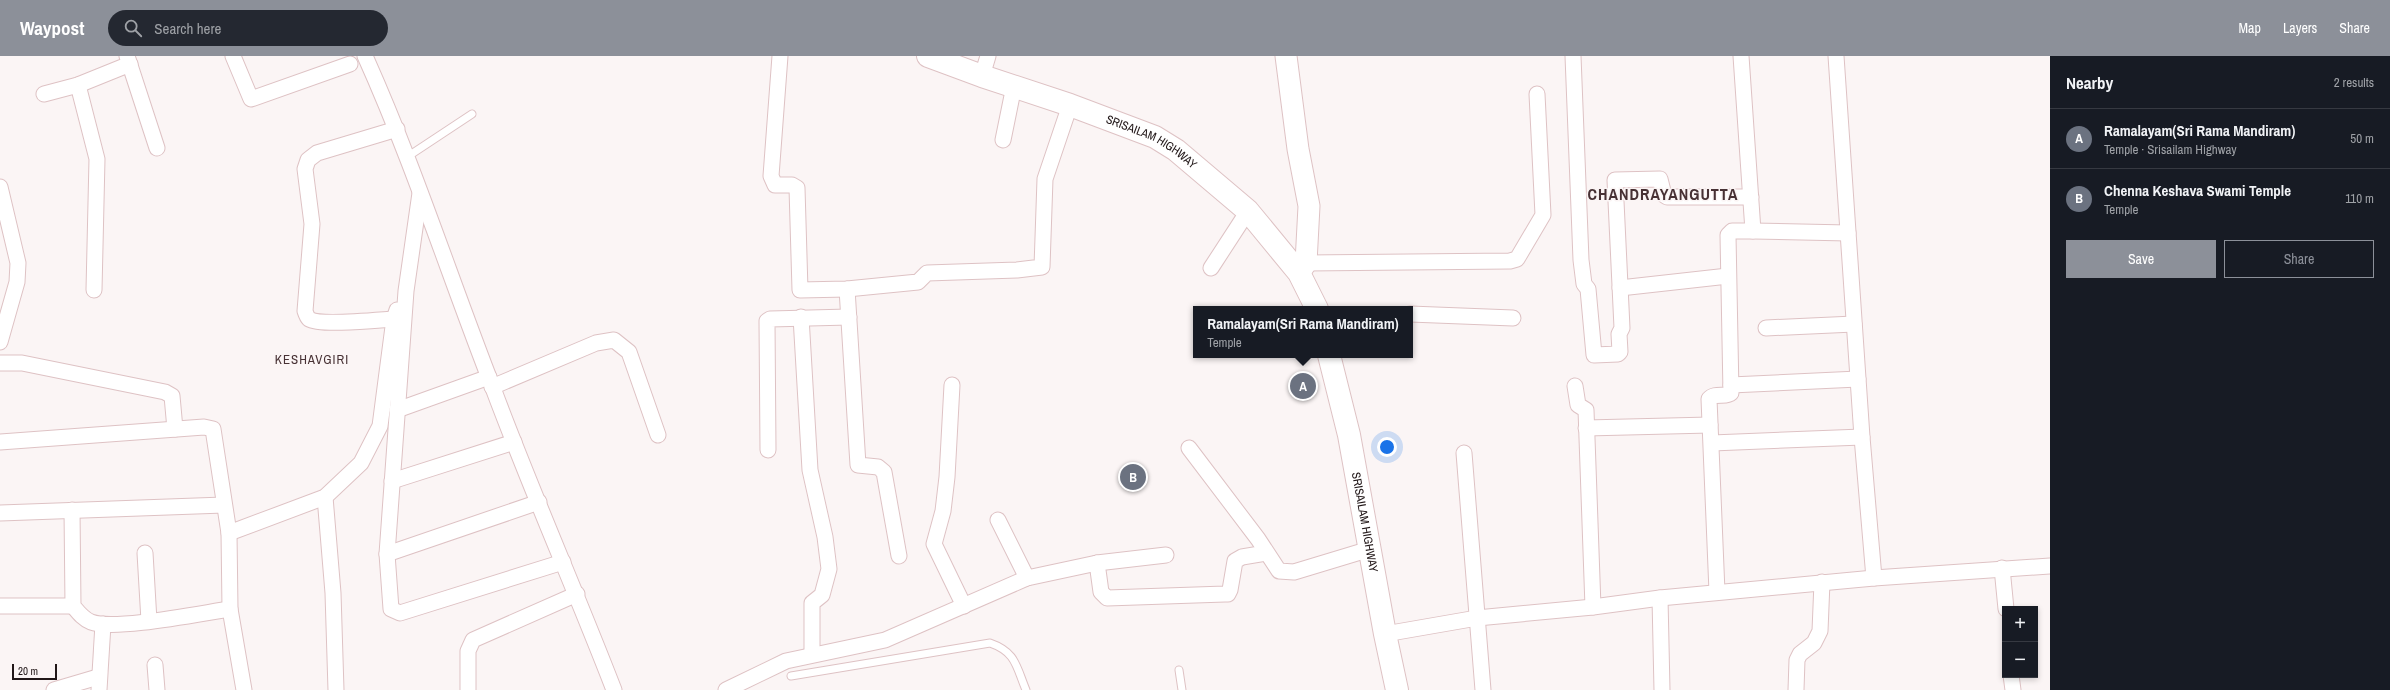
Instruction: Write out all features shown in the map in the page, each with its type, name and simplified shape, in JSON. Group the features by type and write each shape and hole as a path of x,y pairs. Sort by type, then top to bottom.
{"highway":[{"name":"SRISAILAM HIGHWAY","path":"928,56 982,76 1070,105 1155,137 1176,150 1248,211 1303,268 1316,306"},
{"name":"SRISAILAM HIGHWAY","path":"1330,358 1349,435 1385,634 1397,690"}],"main road":[{"path":"1286,56 1298,149 1309,206 1303,268"}],"street":[{"path":"233,56 251,99 350,64"},
{"path":"365,56 397,129 490,382 577,594 614,690"},
{"path":"780,56 771,176 775,185 792,185 797,188 800,290 847,289 918,282 927,273 1017,270 1042,267 1045,179 1070,105"},
{"path":"982,76 988,56"},
{"path":"1573,56 1581,260 1584,284 1588,289 1594,355 1618,354 1620,352 1619,337 1622,328 1615,180 1660,179 1664,195 1667,197 1751,197"},
{"path":"1741,56 1753,231"},
{"path":"1836,56 1862,437 1874,578"},
{"path":"44,94 78,85 129,60 157,148"},
{"path":"78,85 97,159 94,290"},
{"path":"1003,140 1014,86"},
{"path":"1303,268 1510,261 1517,259 1543,215 1537,94"},
{"path":"394,319 330,322 314,321 307,316 305,311 312,224 305,169 308,160 317,153 397,129"},
{"path":"0,187 18,263 17,282 0,339"},
{"path":"420,190 406,291 397,410 387,554 390,609 400,613 563,562"},
{"path":"1211,268 1248,211"},
{"path":"1717,592 1709,399 1713,396 1730,394 1731,386 1728,235 1732,231 1848,233"},
{"path":"1620,288 1728,276"},
{"path":"847,289 858,465 878,467 884,472 899,556"},
{"path":"229,533 325,497 361,463 380,426 394,319 406,291"},
{"path":"1413,314 1513,318"},
{"path":"768,450 767,322 770,319 801,317 848,317"},
{"path":"801,317 810,470 825,537 830,569 822,595 812,604 812,654"},
{"path":"1766,328 1854,324"},
{"path":"397,410 490,382 596,343 614,340 629,352 658,435"},
{"path":"0,363 22,363 165,392 172,396 175,429"},
{"path":"1731,386 1858,379"},
{"path":"952,385 947,477 943,511 934,544 964,606"},
{"path":"1575,386 1578,405 1586,410 1593,608"},
{"path":"1586,428 1710,425"},
{"path":"0,442 204,427 209,427 214,432 229,533 230,609 244,690"},
{"path":"1712,443 1862,437"},
{"path":"392,481 514,442"},
{"path":"1189,448 1258,539 1279,571 1288,573 1370,549"},
{"path":"1464,452 1483,690"},
{"path":"325,497 333,593 336,690"},
{"path":"387,554 539,502"},
{"path":"0,513 224,504"},
{"path":"72,510 73,606 79,614 91,622 103,624 149,621 230,609"},
{"path":"998,520 1027,578"},
{"path":"1097,563 1101,592 1107,598 1228,594 1235,561 1266,553"},
{"path":"145,554 149,621"},
{"path":"726,690 786,662 812,654 885,640 1027,578 1097,563 1166,555"},
{"path":"2002,568 2006,606"},
{"path":"1385,634 1477,618 1593,608 1660,598 1717,592 2002,568 2047,568"},
{"path":"1796,690 1797,660 1800,654 1814,643 1820,631 1822,582"},
{"path":"468,690 468,651 473,640 577,594"},
{"path":"1660,598 1662,690"},
{"path":"0,606 73,606"},
{"path":"54,690 99,684 103,624"},
{"path":"155,666 157,690"},
{"path":"2011,678 2013,690"}],"lane":[{"path":"407,157 472,114"},
{"path":"791,676 990,643 1004,648 1013,658 1026,690"},
{"path":"1179,670 1182,690"}],"place":[{"name":"Ramalayam(Sri Rama Mandiram)","path":"1303,386"},
{"name":"Chenna Keshava Swami Temple","path":"1133,477"}],"district":[{"name":"CHANDRAYANGUTTA","path":"1663,194"},
{"name":"KESHAVGIRI","path":"312,359"}]}
